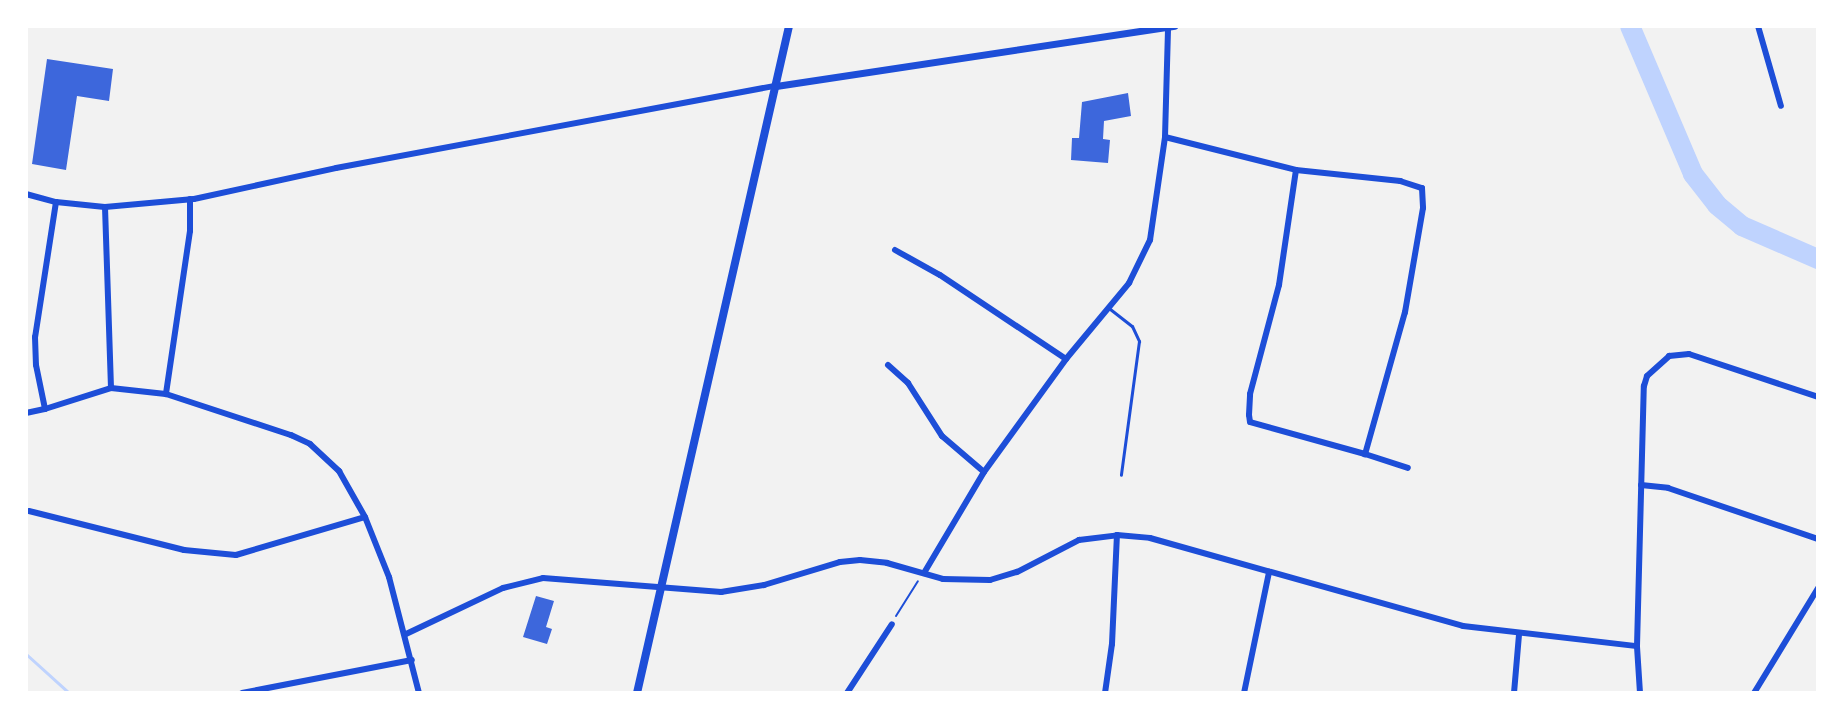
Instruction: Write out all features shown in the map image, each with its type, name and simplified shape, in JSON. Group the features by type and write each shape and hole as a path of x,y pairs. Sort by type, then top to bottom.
{"main road":[{"path":"637,693 789,26"}],"street":[{"path":"26,194 56,202 105,207 190,199 336,168 776,86 1175,26"},
{"path":"1758,26 1781,106"},
{"path":"924,573 984,472 1066,359 1129,283 1150,240 1165,137 1168,27"},
{"path":"1165,137 1296,170 1412,182 1424,193 1405,312 1365,454"},
{"path":"1296,170 1279,285 1250,394 1250,422 1408,468"},
{"path":"166,394 190,231 190,199"},
{"path":"45,409 36,365 35,337 56,202"},
{"path":"105,207 111,388"},
{"path":"895,250 940,275 1066,359"},
{"path":"1640,693 1637,646 1644,386 1652,369 1669,356 1689,354 1818,397"},
{"path":"888,365 908,383 942,436 984,472"},
{"path":"26,413 111,388 166,394 310,444 339,471 365,517 389,577 419,693"},
{"path":"1641,485 1668,488 1818,539"},
{"path":"29,511 184,550 236,555 365,517"},
{"path":"406,634 525,581 564,580 659,589 740,591 840,562 860,560 960,581 990,580 1017,572 1079,540 1117,535 1150,538 1463,626 1519,635 1637,646"},
{"path":"1105,693 1113,631 1117,535"},
{"path":"1247,692 1269,572"},
{"path":"1754,693 1818,588"},
{"path":"847,693 858,671 892,624"},
{"path":"1514,693 1519,635"},
{"path":"242,693 412,660"}],"lane":[{"path":"1110,308 1132,326 1139,341 1121,475"}],"path":[{"path":"892,624 924,573"}],"building":[{"path":"47,59 113,69 109,101 77,96 66,170 32,164"},
{"path":"1128,93 1131,116 1104,121 1103,139 1110,140 1108,163 1071,160 1072,138 1079,138 1082,102"},
{"path":"536,596 554,601 546,627 552,629 547,644 523,637"}],"waterway":[{"path":"1630,26 1693,174 1717,205 1742,226 1818,259"},
{"path":"26,654 69,693"}]}
